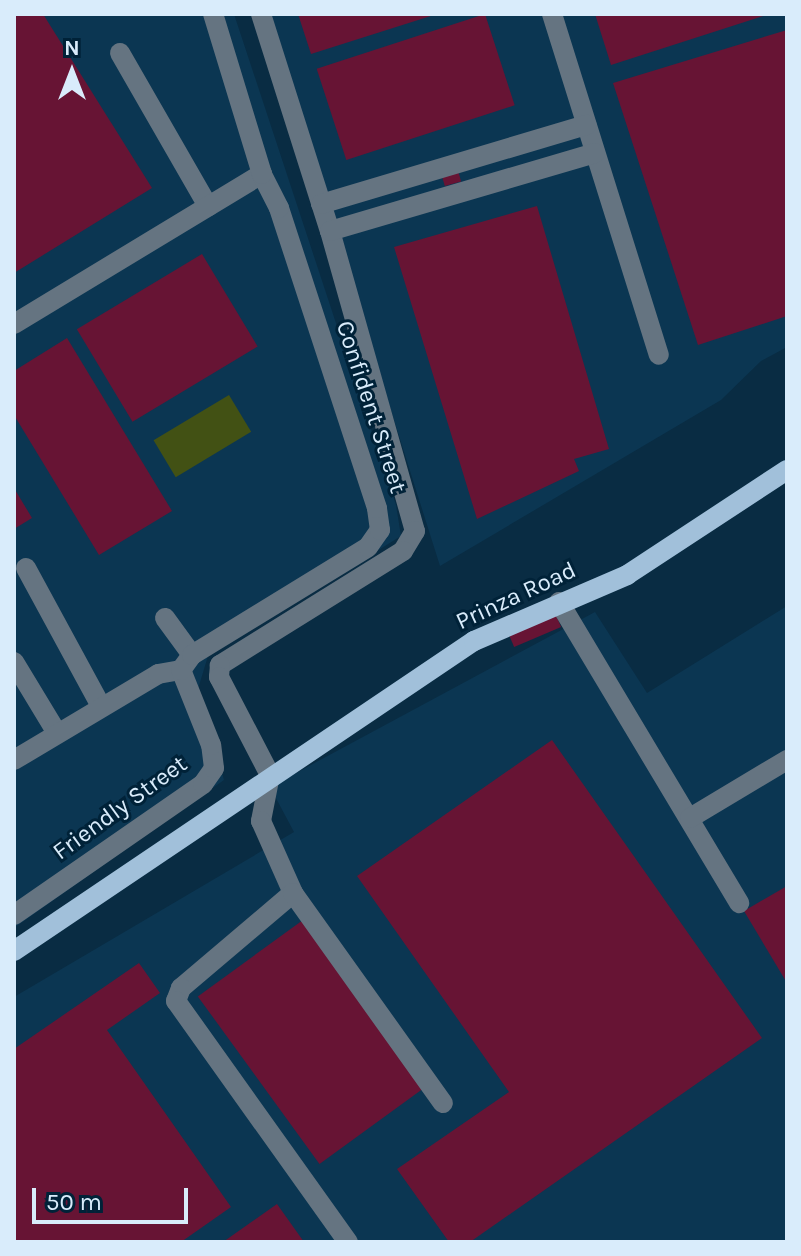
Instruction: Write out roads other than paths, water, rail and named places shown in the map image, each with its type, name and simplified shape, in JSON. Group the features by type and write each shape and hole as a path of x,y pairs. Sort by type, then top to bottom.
{"main road":[{"name":"Prinza Road","path":"14,951 270,775 474,641 627,575 787,470"}],"street":[{"name":"Confident Street","path":"186,662 368,547 380,530 279,208 262,174 213,14"},
{"path":"261,14 330,231 415,531 403,551 220,665 219,677 270,775 261,821 293,893 443,1103"},
{"path":"552,14 659,355"},
{"path":"120,53 208,206"},
{"path":"321,204 586,125"},
{"path":"330,231 595,153"},
{"path":"14,324 262,174"},
{"path":"26,568 101,706"},
{"path":"559,602 739,903"},
{"path":"14,760 101,706 186,662 165,618"},
{"path":"14,662 57,733"},
{"name":"Friendly Street","path":"14,915 203,784 214,768 211,745 186,662"},
{"path":"690,818 787,760"},
{"path":"293,893 181,988 176,1001 348,1242"}]}
